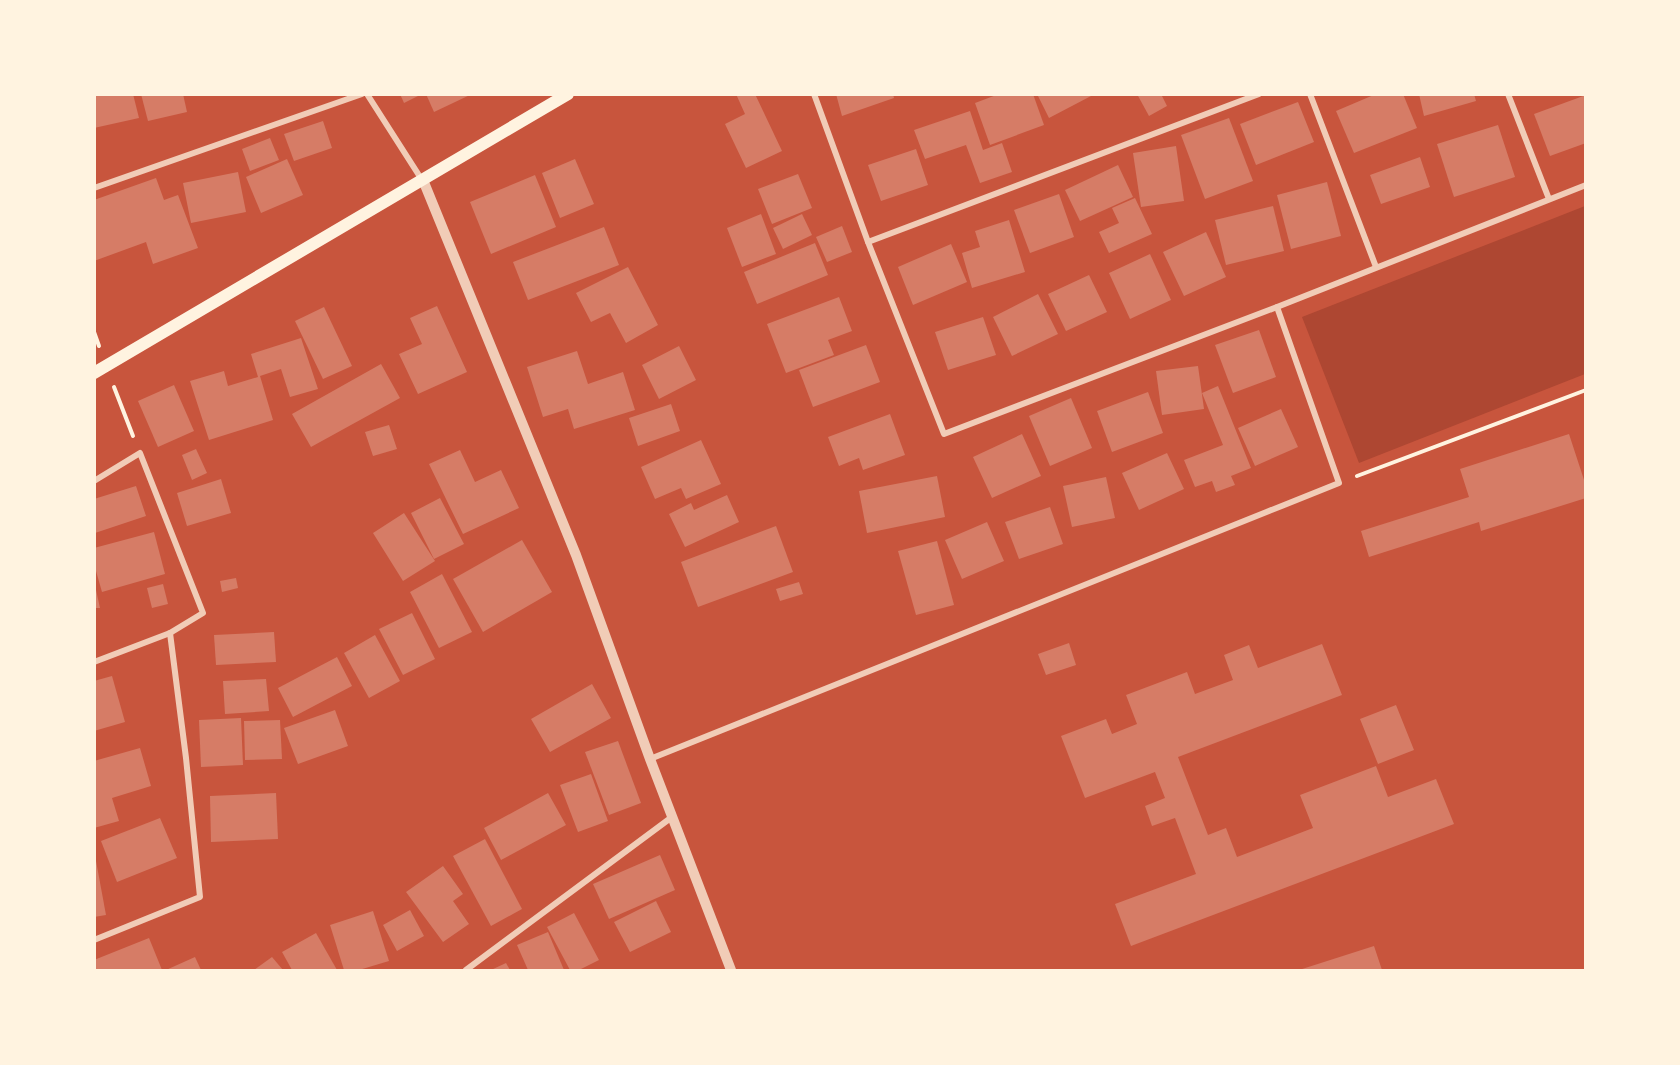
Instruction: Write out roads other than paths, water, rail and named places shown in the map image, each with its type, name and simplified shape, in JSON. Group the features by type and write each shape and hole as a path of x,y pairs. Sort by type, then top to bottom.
{"main road":[{"path":"94,374 568,94"}],"street":[{"path":"94,188 362,94"},
{"path":"367,94 423,180 576,555 650,759 731,970"},
{"path":"814,94 868,242 944,434 1277,307 1586,185"},
{"path":"868,242 1259,94"},
{"path":"1310,94 1376,267"},
{"path":"1508,94 1549,199"},
{"path":"650,759 1340,483 1277,307"},
{"path":"94,481 140,453 202,613 170,633 94,662"},
{"path":"94,940 200,897 170,633"},
{"path":"466,970 673,816"}]}
